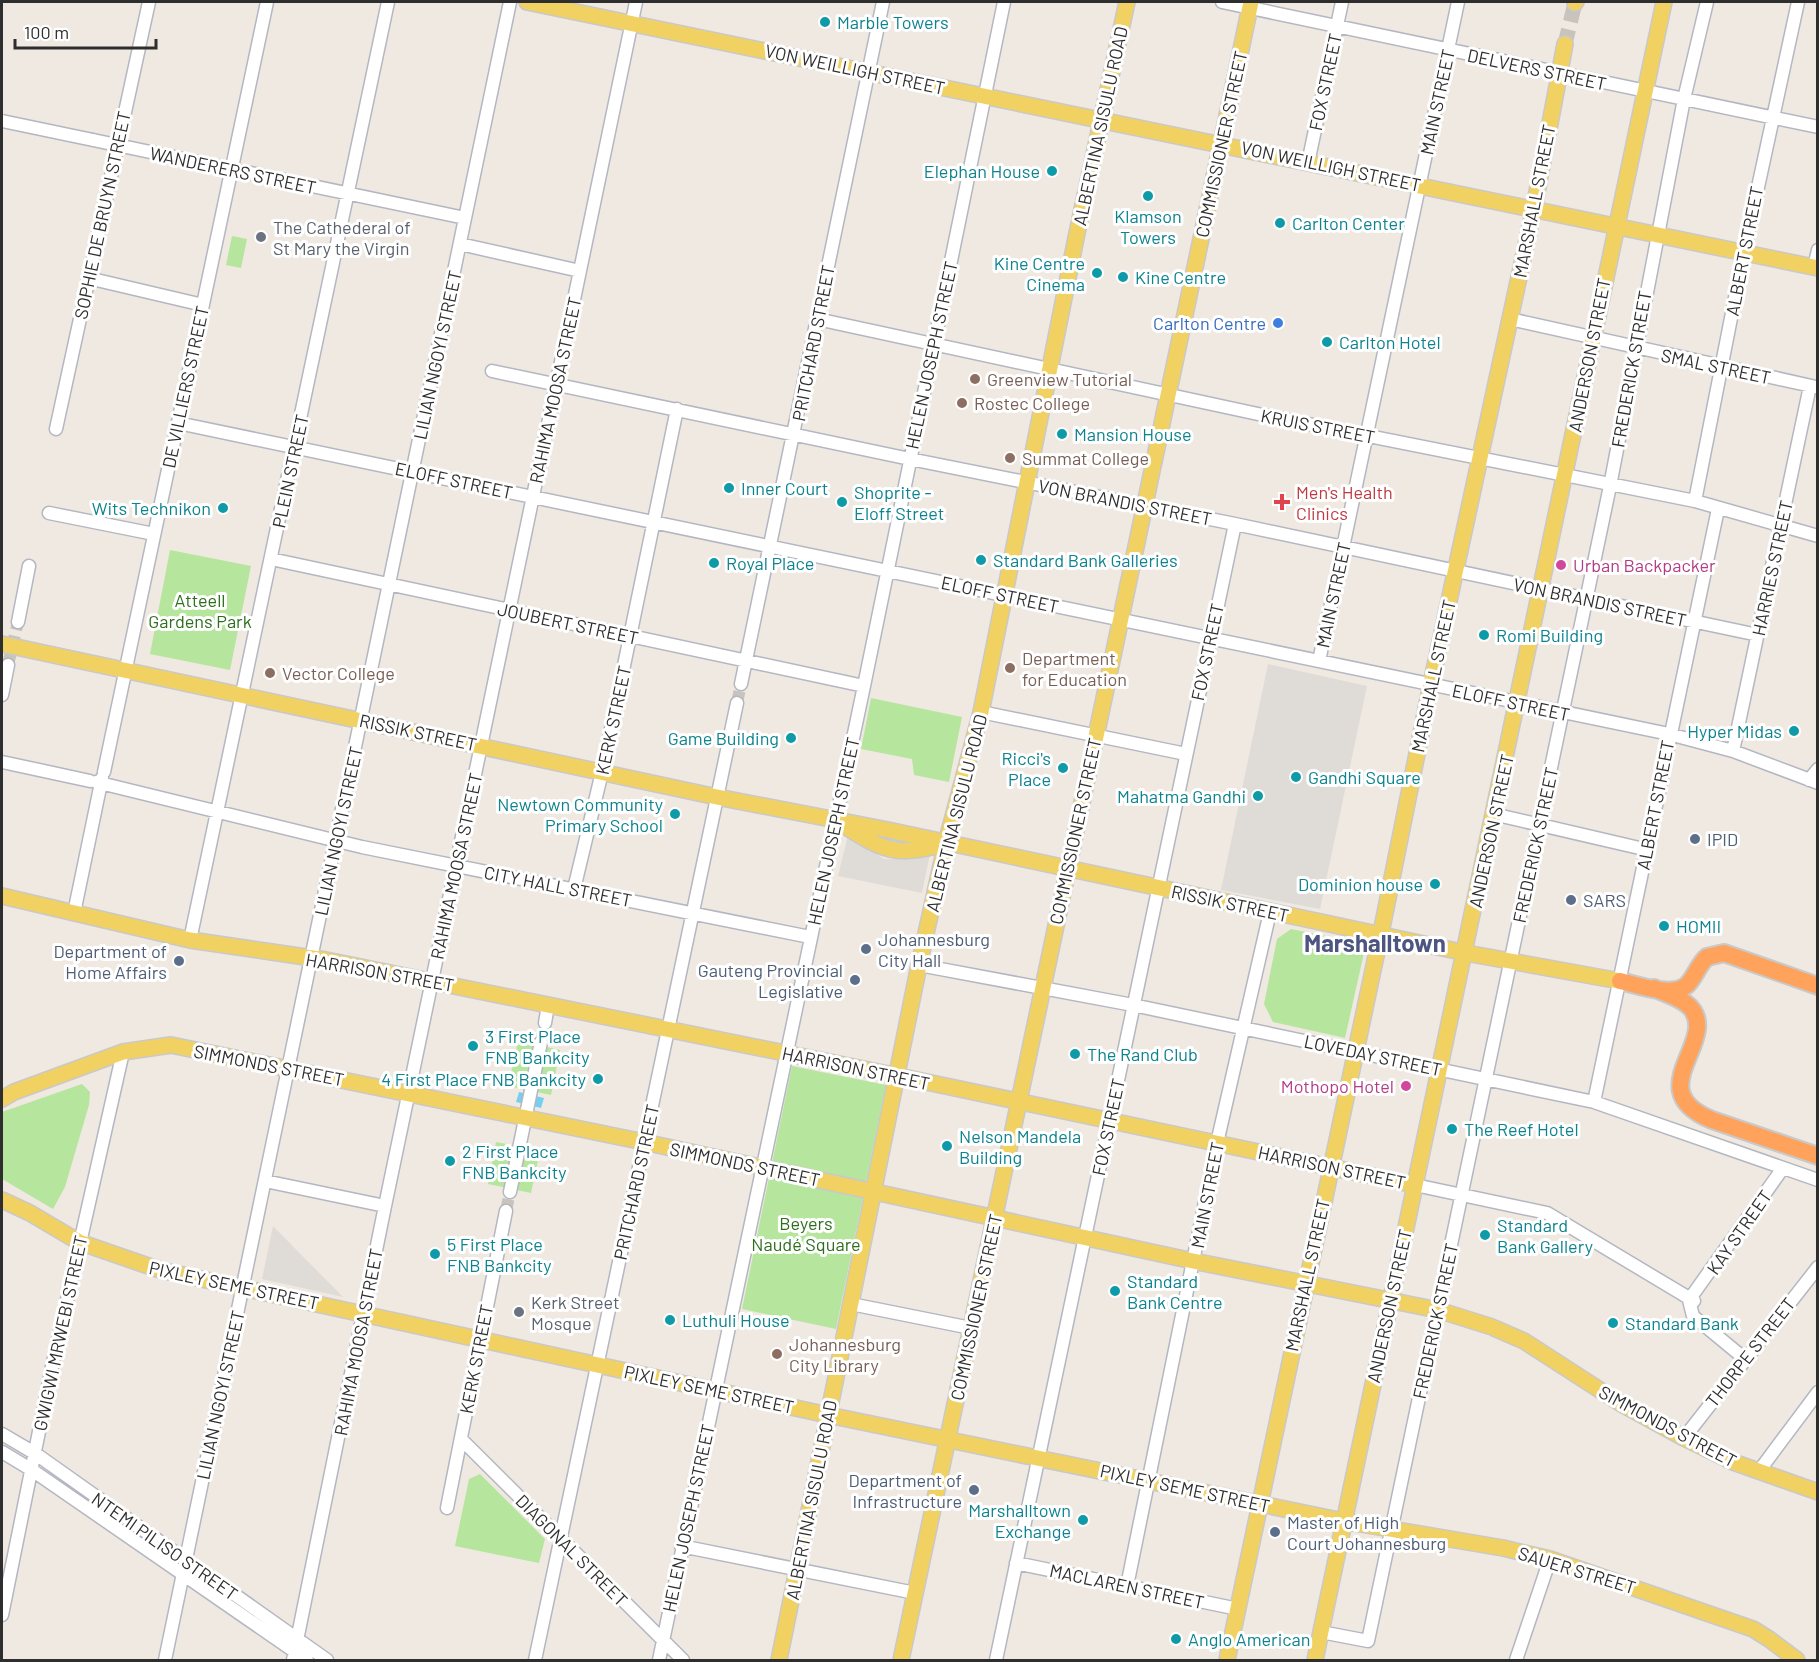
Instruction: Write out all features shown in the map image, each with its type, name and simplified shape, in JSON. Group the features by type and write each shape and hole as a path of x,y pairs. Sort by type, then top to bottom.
{"highway":[{"path":"1620,981 1654,988 1680,989 1690,981 1707,957 1724,953 1818,986"},
{"path":"1654,988 1685,1002 1695,1015 1695,1034 1680,1084 1688,1105 1698,1114 1712,1120 1810,1153"}],"main road":[{"name":"VON WEILLIGH STREET","path":"527,2 1816,267"},
{"name":"ALBERTINA SISULU ROAD","path":"778,1660 919,965 946,843 981,712 1049,368 1127,2"},
{"name":"ANDERSON STREET","path":"1315,1660 1518,704 1615,225 1664,2"},
{"name":"COMMISSIONER STREET","path":"902,1660 995,1219 1041,987 1251,4"},
{"name":"MARSHALL STREET","path":"1227,1660 1258,1504 1381,934 1455,570 1534,208 1565,44"},
{"name":"RISSIK STREET","path":"2,644 717,797 1466,952 1620,981"},
{"name":"HARRISON STREET","path":"2,896 190,940 311,958 432,981 1415,1185"},
{"name":"SIMMONDS STREET","path":"6,1096 123,1052 171,1045 644,1142 1193,1261 1438,1310 1524,1341 1620,1403 1733,1462 1818,1492"},
{"path":"2,1192 30,1213"},
{"path":"2,1200 30,1213"},
{"name":"PIXLEY SEME STREET","path":"30,1213 79,1242 160,1270 828,1415 1343,1521"},
{"name":"SAUER STREET","path":"1343,1521 1503,1548 1550,1559 1753,1629 1769,1638 1797,1660"}],"street":[{"name":"SOPHIE DE BRUYN STREET","path":"56,429 149,2"},
{"name":"DE VILLIERS STREET","path":"74,913 99,779 126,669 267,2"},
{"name":"PLEIN STREET","path":"190,940 388,2"},
{"name":"LILIAN NGOYI STREET","path":"165,1660 510,2"},
{"name":"RAHIMA MOOSA STREET","path":"295,1651 408,1093 636,2"},
{"name":"PRITCHARD STREET","path":"741,684 883,2"},
{"name":"HELEN JOSEPH STREET","path":"659,1660 681,1546 888,571 1004,2"},
{"name":"DELVERS STREET","path":"1222,2 1251,4 1337,27 1818,127"},
{"name":"FOX STREET","path":"1308,163 1342,2"},
{"name":"MAIN STREET","path":"1318,661 1344,548 1458,2"},
{"name":"FREDERICK STREET","path":"1321,1632 1368,1641 1563,714 1610,486 1656,233 1707,2"},
{"name":"ALBERT STREET","path":"1695,501 1744,252 1798,2"},
{"name":"WANDERERS STREET","path":"2,121 465,218"},
{"path":"460,244 580,271"},
{"path":"1816,267 1818,250"},
{"path":"88,278 203,305"},
{"name":"KRUIS STREET","path":"817,319 1367,436 1610,486 1695,501 1818,536"},
{"name":"SMAL STREET","path":"1510,319 1721,368 1814,386"},
{"name":"VON BRANDIS STREET","path":"492,371 910,459 1235,524 1455,570 1541,591 1758,635"},
{"name":"HARRIES STREET","path":"1733,751 1780,527 1814,386"},
{"name":"KERK STREET","path":"574,889 603,772 677,409"},
{"name":"ELOFF STREET","path":"178,423 771,548 1210,637 1563,714 1669,734 1733,751 1813,782"},
{"name":"ALBERT STREET","path":"1594,1102 1648,850 1669,734 1696,622 1718,509"},
{"path":"49,513 154,534"},
{"name":"FOX STREET","path":"996,1660 1235,524"},
{"name":"JOUBERT STREET","path":"271,559 864,686"},
{"path":"18,622 29,566"},
{"path":"2,695 8,665"},
{"name":"PRITCHARD STREET","path":"535,1660 737,703"},
{"path":"981,712 1186,754"},
{"name":"CITY HALL STREET","path":"2,762 99,779 336,841 810,937"},
{"path":"1813,782 1818,769"},
{"path":"1493,814 1648,850"},
{"name":"MAIN STREET","path":"1126,1586 1217,1143 1270,912"},
{"name":"LOVEDAY STREET","path":"919,965 1133,1005 1594,1102 1818,1180"},
{"path":"545,1023 548,1005"},
{"path":"510,1192 541,1042"},
{"name":"GWIGWI MRWEBI STREET","path":"2,1615 33,1470 52,1366 123,1052"},
{"name":"KAY STREET","path":"1692,1299 1784,1168"},
{"path":"265,1181 385,1206"},
{"name":"HARRISON STREET","path":"1415,1185 1547,1213 1692,1299"},
{"name":"KERK STREET","path":"447,1508 506,1211"},
{"name":"THORPE STREET","path":"1684,1438 1816,1272"},
{"path":"1692,1299 1693,1316 1747,1357"},
{"path":"851,1304 971,1328"},
{"path":"1759,1471 1818,1392"},
{"name":"NTEMI PILISO STREET","path":"2,1434 36,1454 186,1560 295,1651 327,1660"},
{"name":"DIAGONAL STREET","path":"461,1439 683,1660"},
{"name":"NTEMI PILISO STREET","path":"2,1452 33,1470 307,1660"},
{"path":"681,1546 915,1593"},
{"path":"1516,1660 1550,1559"},
{"name":"MACLAREN STREET","path":"1016,1563 1238,1609"}],"green space":[{"path":"232,236 247,239 241,268 226,265"},
{"name":"Atteell Gardens Park","path":"170,550 251,566 230,670 150,654"},
{"path":"871,698 962,717 949,782 914,775 912,759 861,749"},
{"path":"1291,929 1366,944 1345,1038 1273,1022 1264,1004 1277,939"},
{"path":"518,1041 560,1050 551,1095 508,1086"},
{"name":"Beyers Naudé Square","path":"792,1066 886,1085 836,1329 742,1309"},
{"path":"82,1084 90,1092 89,1105 65,1187 53,1209 2,1179 2,1112"},
{"path":"496,1142 540,1151 531,1193 488,1184"},
{"path":"480,1474 545,1539 539,1563 455,1546 469,1479"}],"shaded area":[{"name":"Gandhi Square","path":"1268,664 1367,686 1320,909 1221,890"},
{"path":"848,835 884,859 904,859 918,853 930,854 922,893 838,876"},
{"path":"273,1226 343,1297 262,1279"}],"water":[{"path":"519,1092 544,1098 541,1108 516,1102"}],"tunnel":[{"path":"1565,44 1575,3"},
{"path":"8,665 18,622"},
{"path":"737,703 741,684"},
{"path":"541,1042 545,1023"},
{"path":"506,1211 510,1192"}],"place":[{"name":"Marble Towers","path":"825,22"},
{"name":"Elephan House","path":"1052,171"},
{"name":"Klamson Towers","path":"1148,196"},
{"name":"Carlton Center","path":"1280,223"},
{"name":"The Cathederal of St Mary the Virgin","path":"261,237"},
{"name":"Kine Centre Cinema","path":"1097,273"},
{"name":"Kine Centre","path":"1123,277"},
{"name":"Carlton Centre","path":"1278,323"},
{"name":"Carlton Hotel","path":"1327,342"},
{"name":"Greenview Tutorial","path":"975,379"},
{"name":"Rostec College","path":"962,403"},
{"name":"Mansion House","path":"1062,434"},
{"name":"Summat College","path":"1010,458"},
{"name":"Inner Court","path":"729,488"},
{"name":"Shoprite - Eloff Street","path":"842,502"},
{"name":"Men's Health Clinics","path":"1282,502"},
{"name":"Wits Technikon","path":"223,508"},
{"name":"Standard Bank Galleries","path":"981,560"},
{"name":"Royal Place","path":"714,563"},
{"name":"Urban Backpacker","path":"1561,565"},
{"name":"Romi Building","path":"1484,635"},
{"name":"Department for Education","path":"1010,668"},
{"name":"Vector College","path":"270,673"},
{"name":"Hyper Midas","path":"1794,731"},
{"name":"Game Building","path":"791,738"},
{"name":"Ricci's Place","path":"1063,768"},
{"name":"Gandhi Square","path":"1296,777"},
{"name":"Mahatma Gandhi","path":"1258,796"},
{"name":"Newtown Community Primary School","path":"675,814"},
{"name":"IPID","path":"1695,839"},
{"name":"Dominion house","path":"1435,884"},
{"name":"SARS","path":"1571,900"},
{"name":"HOMII","path":"1664,926"},
{"name":"Johannesburg City Hall","path":"866,949"},
{"name":"Department of Home Affairs","path":"179,961"},
{"name":"Gauteng Provincial Legislative","path":"855,980"},
{"name":"3 First Place FNB Bankcity","path":"473,1046"},
{"name":"The Rand Club","path":"1075,1054"},
{"name":"4 First Place FNB Bankcity","path":"598,1079"},
{"name":"Mothopo Hotel","path":"1406,1086"},
{"name":"The Reef Hotel","path":"1452,1129"},
{"name":"Nelson Mandela Building","path":"947,1146"},
{"name":"2 First Place FNB Bankcity","path":"450,1161"},
{"name":"Standard Bank Gallery","path":"1485,1235"},
{"name":"5 First Place FNB Bankcity","path":"435,1254"},
{"name":"Standard Bank Centre","path":"1115,1291"},
{"name":"Kerk Street Mosque","path":"519,1312"},
{"name":"Luthuli House","path":"670,1320"},
{"name":"Standard Bank","path":"1613,1323"},
{"name":"Johannesburg City Library","path":"777,1354"},
{"name":"Department of Infrastructure","path":"974,1490"},
{"name":"Marshalltown Exchange","path":"1083,1520"},
{"name":"Master of High Court Johannesburg","path":"1275,1532"},
{"name":"Anglo American","path":"1176,1639"}],"district":[{"name":"Marshalltown","path":"1375,942"}]}
